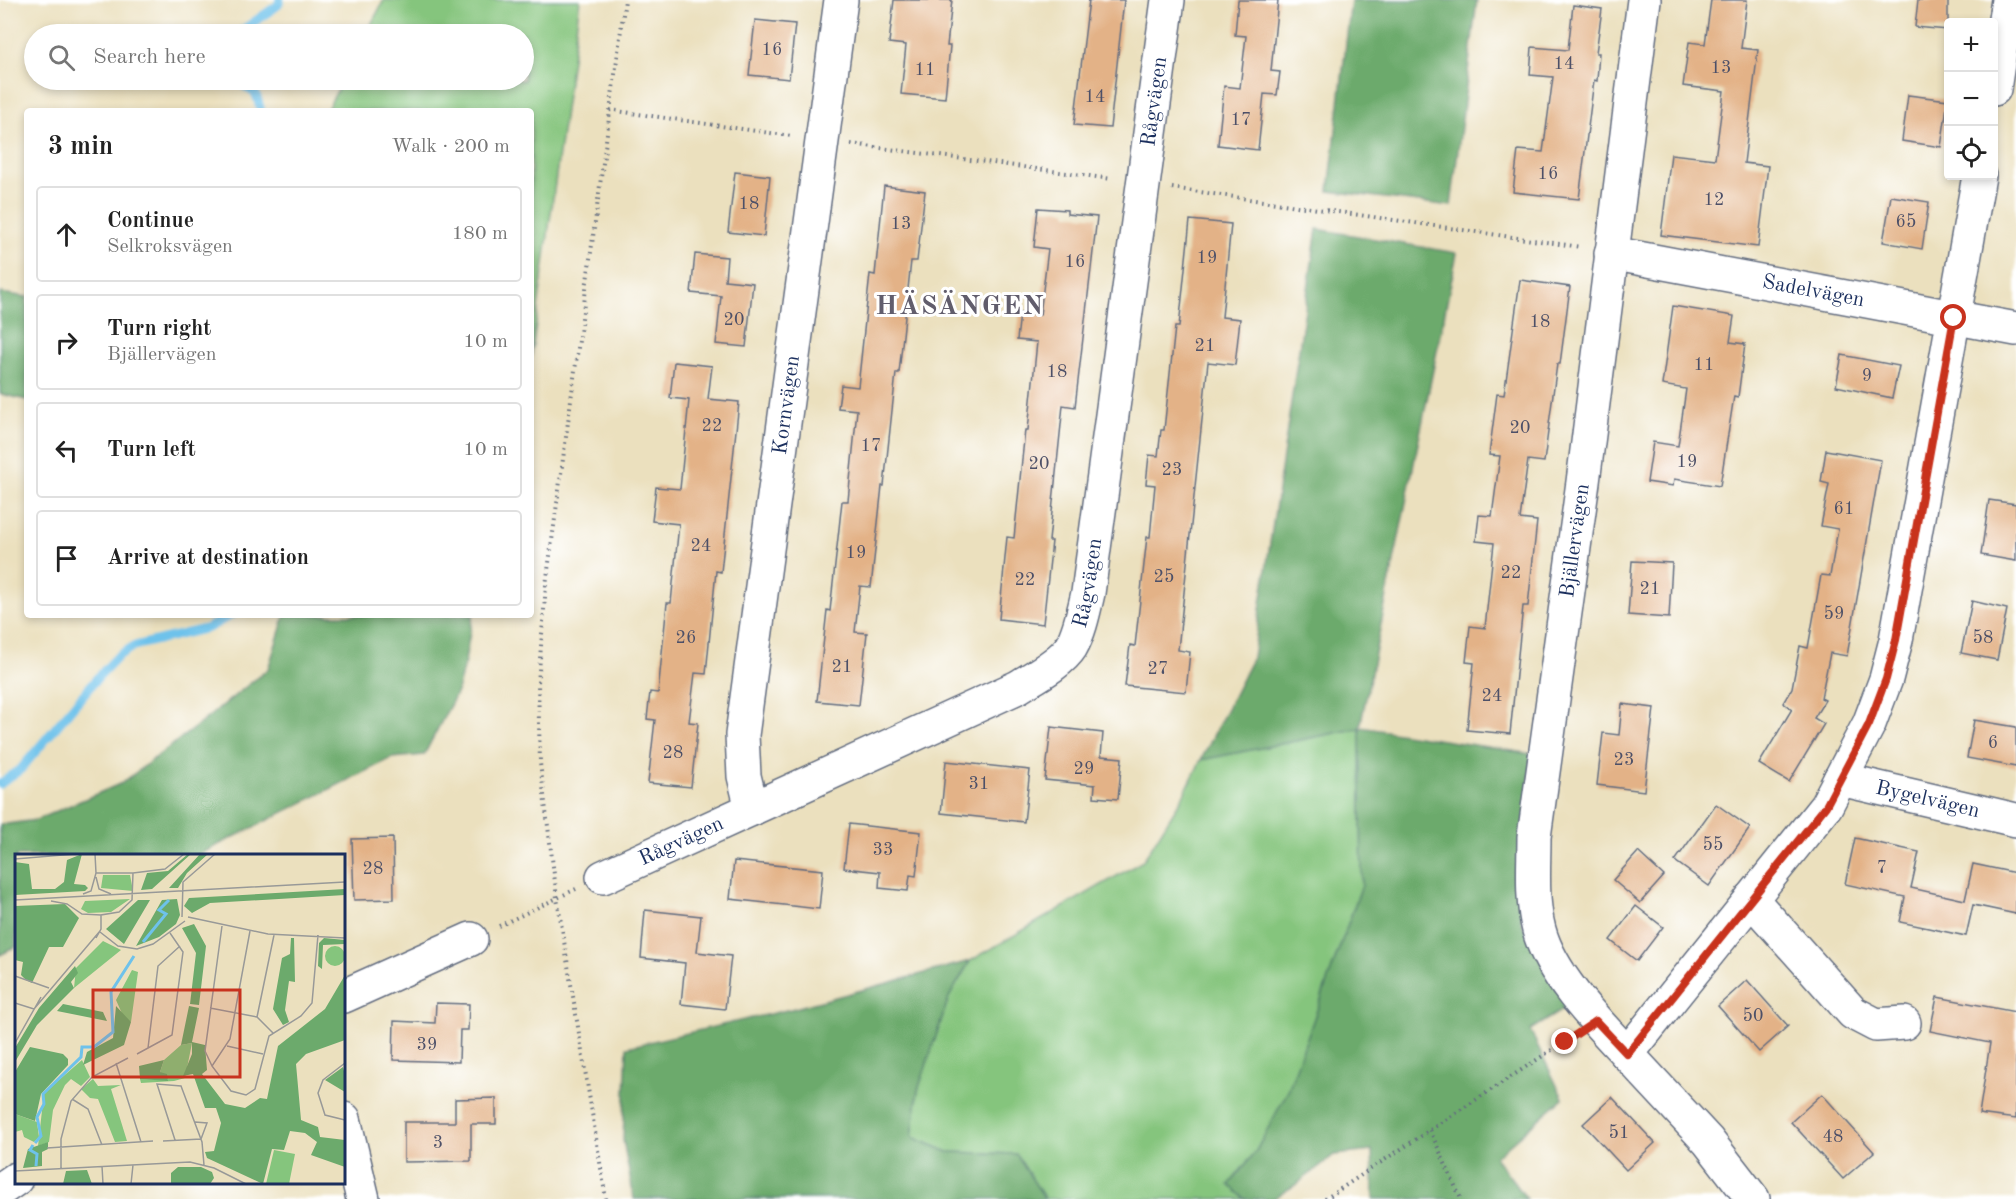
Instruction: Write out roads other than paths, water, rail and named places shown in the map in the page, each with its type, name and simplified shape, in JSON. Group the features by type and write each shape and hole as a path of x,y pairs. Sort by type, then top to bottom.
{"street":[{"name":"Kornvägen","path":"752,809 744,776 741,735 841,0"},
{"name":"Rågvägen","path":"603,877 1018,687 1049,667 1070,648 1082,619 1088,592 1168,0"},
{"name":"Bjällervägen","path":"1644,0 1581,494 1534,837 1533,882 1539,930 1557,971 1596,1021 1708,1141 1753,1199"},
{"path":"1997,72 2008,0"},
{"path":"1627,1054 1826,806 1869,724 1886,679 1896,640 1978,180"},
{"name":"Sadelvägen","path":"1611,253 2016,329"},
{"name":"Bygelvägen","path":"1840,779 2016,820"},
{"path":"1751,899 1853,1013 1876,1025 1904,1023"},
{"path":"345,996 471,939"},
{"path":"345,1123 363,1199"},
{"path":"0,1190 15,1180"}],"waterway":[{"path":"251,24 278,5 280,0"},
{"path":"250,90 256,94 260,108"},
{"path":"0,784 21,769 118,656 134,646 208,628 226,618"}],"district":[{"name":"HÄSÄNGEN","path":"960,306"}]}
